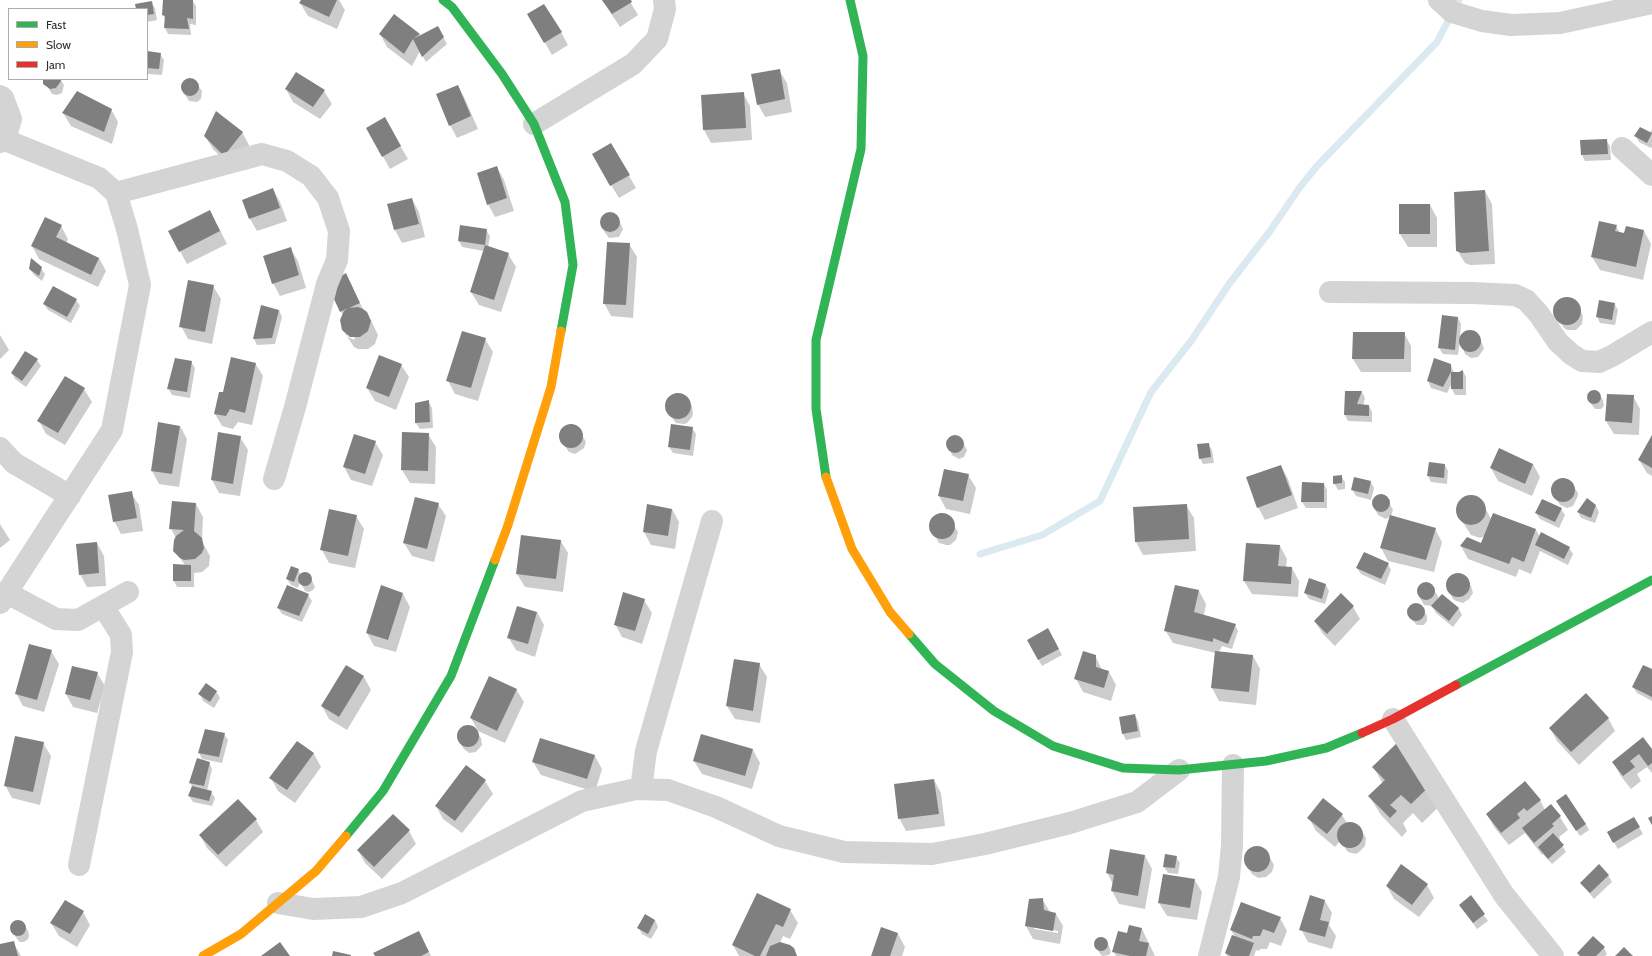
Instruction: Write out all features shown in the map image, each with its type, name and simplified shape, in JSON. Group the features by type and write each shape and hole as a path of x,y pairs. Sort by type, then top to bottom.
{"street":[{"path":"203,956 241,934 316,871 383,791 451,676 508,526 551,387 573,265 565,202 534,124 502,74 452,7 443,0"},
{"path":"534,124 634,64 657,39 665,9 664,0"},
{"path":"850,0 863,56 861,150 816,340 816,409 826,478 852,549 890,612 935,664 994,712 1053,746 1123,768 1178,770 1266,761 1326,748 1392,719 1652,580"},
{"path":"1439,0 1452,12 1482,21 1511,25 1560,23 1652,3"},
{"path":"0,96 3,98 11,119 2,141 99,178 116,193 127,228 140,285 112,430 3,598 56,619 78,620 128,592"},
{"path":"1622,148 1652,175"},
{"path":"116,193 262,154 287,160 311,176 328,198 338,232 337,260 327,284 295,407 274,479"},
{"path":"1330,292 1472,293 1515,296 1526,300 1538,313 1558,342 1571,354 1582,361 1599,362 1652,332"},
{"path":"0,448 14,463 70,496"},
{"path":"641,789 646,751 712,521"},
{"path":"79,865 122,652 121,635 103,606"},
{"path":"1392,719 1504,895 1553,956"},
{"path":"1209,956 1228,877 1232,845 1233,765"},
{"path":"278,903 313,909 361,907 402,893 582,801 641,789 668,790 716,807 780,836 844,852 932,854 985,844 1070,823 1137,802 1178,770"}],"building":[{"path":"163,0 193,0 193,19 187,18 189,29 164,28 165,16 162,15"},
{"path":"301,0 337,0 329,17 299,3"},
{"path":"602,0 631,0 632,2 612,14"},
{"path":"152,1 154,14 148,15 148,8 136,8 135,4"},
{"path":"544,4 562,32 544,43 527,14"},
{"path":"394,14 420,34 413,39 404,54 379,34"},
{"path":"438,26 444,37 422,57 413,39"},
{"path":"148,51 161,53 159,69 148,68"},
{"path":"780,69 785,99 757,105 751,74"},
{"path":"296,72 325,90 313,107 285,89"},
{"path":"186,78 194,78 199,83 197,94 194,96 186,96 181,91 181,83"},
{"path":"43,80 61,80 56,88 50,89 43,84"},
{"path":"458,85 471,116 449,126 436,94"},
{"path":"77,91 112,109 104,132 62,113"},
{"path":"744,92 746,128 703,130 701,95"},
{"path":"216,111 243,132 224,156 204,136"},
{"path":"385,117 401,146 382,157 366,128"},
{"path":"1640,127 1652,133 1647,143 1634,136"},
{"path":"1607,139 1608,154 1581,155 1580,140"},
{"path":"611,143 630,175 610,186 592,154"},
{"path":"497,166 507,198 487,205 477,173"},
{"path":"273,188 280,208 249,219 242,200"},
{"path":"1485,190 1489,251 1462,253 1456,251 1454,192"},
{"path":"412,198 419,224 394,230 387,204"},
{"path":"1399,204 1430,204 1430,234 1399,234"},
{"path":"210,210 220,231 179,252 168,231"},
{"path":"606,212 614,212 620,218 620,226 614,232 606,232 600,226 600,218"},
{"path":"45,217 62,225 56,237 99,258 91,275 31,246"},
{"path":"1599,221 1617,225 1615,231 1624,233 1626,226 1644,230 1636,267 1591,257"},
{"path":"460,225 487,229 485,245 458,241"},
{"path":"607,242 630,243 626,305 603,304"},
{"path":"485,245 509,253 494,300 470,292"},
{"path":"291,247 299,275 272,284 263,256"},
{"path":"31,258 42,267 39,276 29,269"},
{"path":"346,273 360,303 349,308 358,307 363,309 367,312 371,321 368,331 360,337 350,337 342,330 340,320 344,311 348,308 340,312 327,284"},
{"path":"188,280 214,285 205,332 179,327"},
{"path":"53,286 77,299 67,317 43,304"},
{"path":"1567,297 1577,301 1581,311 1577,321 1567,325 1557,321 1553,311 1557,301"},
{"path":"1599,300 1615,303 1612,320 1596,317"},
{"path":"261,305 279,310 272,338 253,339"},
{"path":"1442,315 1458,317 1455,350 1438,348"},
{"path":"1470,330 1478,333 1481,341 1478,349 1470,352 1462,349 1459,341 1462,333"},
{"path":"462,331 486,338 471,388 446,381"},
{"path":"1353,332 1405,332 1404,359 1352,359"},
{"path":"25,351 38,359 22,381 11,373"},
{"path":"379,355 402,364 389,397 366,388"},
{"path":"231,357 256,363 245,413 230,409 226,416 214,414 219,392 223,392"},
{"path":"175,358 192,361 187,392 167,389"},
{"path":"1434,358 1451,364 1451,372 1443,387 1427,381"},
{"path":"1463,370 1463,389 1451,389 1451,372 1459,372"},
{"path":"65,376 85,388 58,433 37,421"},
{"path":"1591,390 1597,390 1601,394 1601,400 1597,404 1591,404 1587,400 1587,394"},
{"path":"1345,391 1362,391 1357,404 1369,405 1369,416 1344,415"},
{"path":"678,393 687,397 691,406 687,415 678,419 669,415 665,406 669,397"},
{"path":"1607,394 1634,395 1632,423 1605,421"},
{"path":"429,400 430,422 415,423 415,403"},
{"path":"158,422 180,426 172,474 151,471"},
{"path":"571,424 576,425 582,431 582,441 576,447 571,448 566,447 560,441 559,436 560,431 566,425"},
{"path":"671,424 693,427 690,450 668,447"},
{"path":"218,432 241,436 233,484 211,480"},
{"path":"402,432 429,433 428,471 401,470"},
{"path":"354,434 376,441 365,474 343,467"},
{"path":"955,435 961,438 964,444 961,450 955,453 949,450 946,444 949,438"},
{"path":"1652,435 1652,468 1638,460"},
{"path":"1209,443 1211,457 1199,459 1197,444"},
{"path":"1499,448 1533,464 1525,484 1490,468"},
{"path":"1429,462 1445,464 1444,478 1427,476"},
{"path":"1281,465 1292,495 1257,508 1246,477"},
{"path":"944,469 969,474 963,501 938,496"},
{"path":"1342,475 1342,483 1333,484 1333,476"},
{"path":"1354,477 1371,481 1368,494 1351,490"},
{"path":"1563,478 1572,481 1575,490 1572,499 1563,502 1554,499 1551,490 1554,481"},
{"path":"1302,482 1324,483 1324,502 1301,502"},
{"path":"132,491 137,518 113,522 108,495"},
{"path":"1381,494 1385,495 1389,499 1389,507 1385,511 1381,512 1377,511 1373,507 1372,503 1373,499 1377,495"},
{"path":"1471,495 1481,500 1486,510 1481,520 1471,525 1461,520 1456,510 1461,500"},
{"path":"415,497 439,503 427,549 403,543"},
{"path":"1587,498 1596,505 1591,518 1577,512"},
{"path":"1542,499 1562,508 1555,522 1535,513"},
{"path":"172,501 196,503 194,531 202,538 204,548 202,553 195,559 184,560 173,551 176,536 184,530 169,529"},
{"path":"647,504 672,509 668,536 643,532"},
{"path":"1187,504 1189,539 1135,542 1133,507"},
{"path":"329,509 357,515 348,556 320,550"},
{"path":"942,513 951,517 955,526 951,535 942,539 933,535 929,526 933,517"},
{"path":"1493,513 1536,529 1524,562 1512,557 1509,564 1460,546 1467,537 1481,543"},
{"path":"1390,515 1436,528 1426,560 1380,548"},
{"path":"1541,532 1570,547 1564,559 1535,545"},
{"path":"521,535 561,540 556,579 516,574"},
{"path":"97,542 99,573 79,575 76,544"},
{"path":"1246,543 1280,545 1278,566 1292,567 1291,584 1243,581"},
{"path":"1364,552 1389,563 1381,579 1356,568"},
{"path":"173,564 191,565 191,581 173,581"},
{"path":"291,566 299,569 294,582 286,579"},
{"path":"305,572 310,574 312,579 310,584 305,586 300,584 298,579 300,574"},
{"path":"1458,573 1463,574 1469,580 1469,590 1463,596 1458,597 1453,596 1447,590 1446,585 1447,580 1453,574"},
{"path":"1309,578 1326,584 1322,599 1304,593"},
{"path":"1422,582 1430,582 1435,587 1433,598 1430,600 1422,600 1417,595 1417,587"},
{"path":"287,585 309,594 299,616 277,608"},
{"path":"381,585 403,593 388,640 366,633"},
{"path":"1175,585 1199,590 1194,612 1236,624 1228,644 1213,638 1213,642 1164,631"},
{"path":"623,592 645,599 635,631 614,625"},
{"path":"1341,593 1354,606 1327,634 1314,621"},
{"path":"1442,594 1459,608 1449,621 1431,606"},
{"path":"1416,603 1422,606 1425,612 1422,618 1416,621 1410,618 1407,612 1410,606"},
{"path":"517,606 537,612 528,644 507,638"},
{"path":"1048,628 1059,649 1038,660 1027,640"},
{"path":"29,644 52,650 37,700 15,694"},
{"path":"1083,651 1096,655 1096,667 1109,671 1104,688 1074,679"},
{"path":"1215,651 1253,655 1249,692 1211,688"},
{"path":"734,659 760,663 753,711 726,706"},
{"path":"346,665 364,676 339,717 321,706"},
{"path":"1643,665 1652,669 1652,697 1632,687"},
{"path":"72,666 98,672 90,700 65,694"},
{"path":"489,676 517,689 497,731 470,718"},
{"path":"206,683 217,691 210,702 198,694"},
{"path":"1586,693 1609,718 1571,752 1549,728"},
{"path":"1135,714 1138,731 1122,734 1119,717"},
{"path":"468,725 476,728 479,736 476,744 468,747 460,744 457,736 460,728"},
{"path":"205,729 225,733 219,757 198,753"},
{"path":"701,734 753,749 745,776 693,761"},
{"path":"15,736 44,742 33,792 4,786"},
{"path":"1643,737 1652,749 1652,763 1648,766 1639,754 1630,761 1635,767 1623,776 1612,762"},
{"path":"540,738 595,755 587,779 532,762"},
{"path":"297,741 314,753 287,790 269,778"},
{"path":"1397,743 1435,781 1411,804 1401,795 1390,805 1397,811 1390,818 1368,796 1385,780 1372,767"},
{"path":"197,758 210,762 204,786 189,783"},
{"path":"466,765 486,780 455,821 435,806"},
{"path":"934,779 939,814 898,819 894,784"},
{"path":"1525,781 1541,800 1527,811 1524,808 1517,814 1520,818 1501,833 1486,814"},
{"path":"192,786 212,791 209,801 188,796"},
{"path":"1566,794 1586,824 1576,831 1556,801"},
{"path":"1323,798 1343,814 1327,834 1307,818"},
{"path":"238,799 257,819 218,855 199,835"},
{"path":"1551,804 1561,816 1552,824 1554,826 1534,843 1522,828"},
{"path":"393,814 410,830 374,867 357,850"},
{"path":"1652,816 1652,825 1648,818"},
{"path":"1634,817 1640,827 1613,843 1607,832"},
{"path":"1350,822 1359,826 1363,835 1359,844 1350,848 1341,844 1337,835 1341,826"},
{"path":"1553,833 1564,845 1548,859 1538,847"},
{"path":"1257,846 1266,850 1270,859 1266,868 1257,872 1248,868 1244,859 1248,850"},
{"path":"1110,849 1145,855 1138,896 1111,891 1114,875 1106,873"},
{"path":"1165,854 1177,856 1175,868 1163,867"},
{"path":"1401,864 1428,884 1412,905 1386,886"},
{"path":"1599,864 1609,875 1590,893 1580,883"},
{"path":"1163,874 1195,879 1190,908 1158,903"},
{"path":"757,893 791,909 783,927 776,924 760,956 755,956 732,945"},
{"path":"1310,895 1325,900 1320,920 1329,922 1325,937 1299,930"},
{"path":"1471,895 1485,914 1473,923 1459,905"},
{"path":"1043,898 1044,910 1056,913 1053,931 1025,926 1029,899"},
{"path":"65,900 84,911 70,934 50,923"},
{"path":"1241,902 1281,917 1274,933 1263,929 1260,936 1253,936 1252,939 1230,930"},
{"path":"645,914 655,920 648,934 637,928"},
{"path":"18,920 25,925 26,928 21,935 18,936 11,931 10,928 15,921"},
{"path":"1129,925 1142,928 1139,941 1149,943 1146,956 1130,956 1112,952 1118,931 1127,933"},
{"path":"881,927 898,933 890,956 871,956"},
{"path":"419,931 429,952 421,956 375,956 373,953"},
{"path":"1232,935 1254,943 1249,956 1231,956 1225,953"},
{"path":"1593,936 1605,947 1596,956 1580,956 1577,953"},
{"path":"1098,937 1104,937 1108,941 1108,947 1104,951 1098,951 1094,947 1094,941"},
{"path":"14,941 18,956 0,956 0,944"},
{"path":"280,942 290,956 261,956"},
{"path":"780,942 794,948 797,956 766,956 770,946"},
{"path":"1624,947 1633,956 1615,956"},
{"path":"333,951 351,955 351,956 332,956"}],"waterway":[{"path":"980,554 1042,535 1100,501 1151,392 1191,341 1229,284 1270,231 1300,187 1317,166 1437,42 1459,0"}],"traffic: fast":[{"path":"443,0 452,7 502,74 534,124 565,202 573,265 561,331"},
{"path":"826,477 816,409 816,340 861,149 863,56 850,0"},
{"path":"346,836 383,791 451,676 495,560"},
{"path":"1456,685 1652,580"},
{"path":"909,634 935,664 994,711 1053,746 1123,768 1179,770 1266,761 1326,748 1362,733"}],"traffic: slow":[{"path":"495,560 508,525 551,387 561,331"},
{"path":"826,477 852,549 890,612 909,634"},
{"path":"203,956 241,934 316,871 346,836"}],"traffic: jam":[{"path":"1362,733 1393,719 1456,685"}]}
